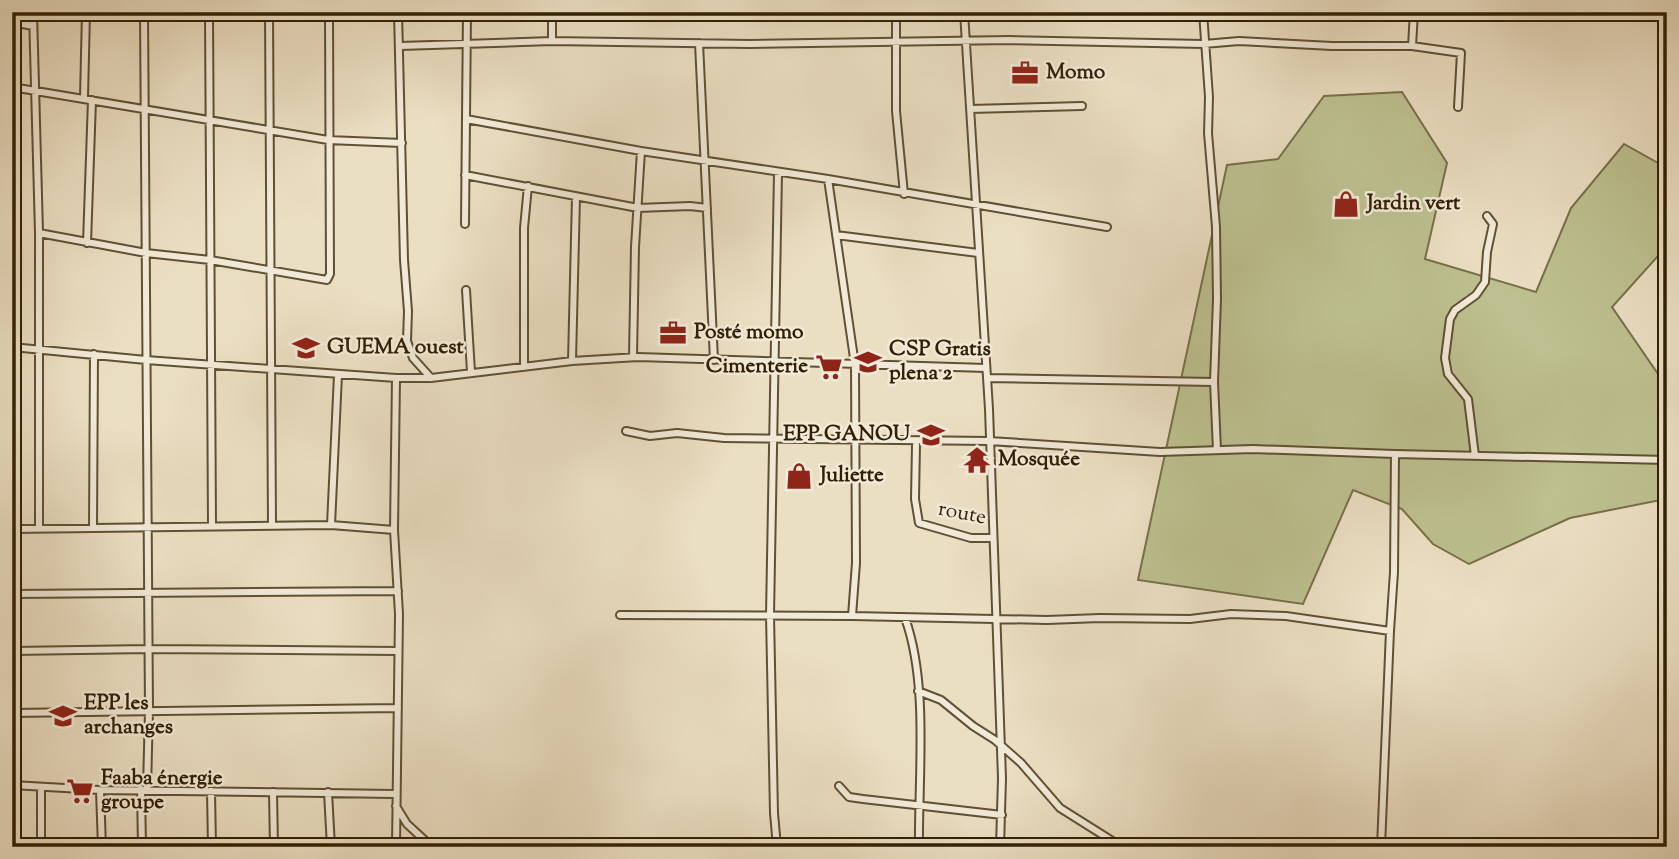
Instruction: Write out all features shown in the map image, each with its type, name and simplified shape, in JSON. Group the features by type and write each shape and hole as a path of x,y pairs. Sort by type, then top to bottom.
{"street":[{"path":"33,12 39,233 39,528"},
{"path":"83,97 86,12"},
{"path":"142,847 149,710 144,12"},
{"path":"209,12 212,525"},
{"path":"269,12 272,525"},
{"path":"39,233 146,253 210,260 327,279 330,274 329,12"},
{"path":"398,12 407,341 413,358 431,378"},
{"path":"465,225 467,12"},
{"path":"552,12 552,41"},
{"path":"964,12 987,378 1001,745 1000,847"},
{"path":"1203,12 1203,44 1209,97 1208,133 1216,227 1214,382 1217,450"},
{"path":"1412,46 1414,12"},
{"path":"897,13 896,111 904,194"},
{"path":"12,22 33,26"},
{"path":"400,46 552,41 699,43 965,40 1203,44 1239,41 1332,46 1412,46 1461,53 1458,107"},
{"path":"699,43 714,360"},
{"path":"12,87 328,140 402,143"},
{"path":"87,243 92,100"},
{"path":"970,109 1083,106"},
{"path":"466,119 641,151 975,204 1107,228"},
{"path":"633,357 641,151"},
{"path":"777,847 770,615 778,173"},
{"path":"465,175 638,208 707,208"},
{"path":"828,180 855,365 856,563 852,616"},
{"path":"524,367 524,228 528,186"},
{"path":"572,362 576,197"},
{"path":"1475,456 1468,399 1448,374 1445,358 1450,319 1455,310 1476,295 1485,282 1487,252 1493,224 1487,216"},
{"path":"836,235 978,253"},
{"path":"466,290 471,372"},
{"path":"12,347 396,379 431,378 633,357 986,369"},
{"path":"93,527 94,354"},
{"path":"331,525 338,375"},
{"path":"987,378 1214,382"},
{"path":"396,379 396,847"},
{"path":"626,431 650,436 677,433 724,438 989,441 1160,452 1253,449 1667,460"},
{"name":"route","path":"916,446 915,499 919,523 971,538 993,538"},
{"path":"1381,847 1394,572 1395,454"},
{"path":"12,529 331,525 394,530"},
{"path":"12,594 398,591"},
{"path":"620,615 1189,619 1231,614 1286,616 1390,631"},
{"path":"905,618 914,647 918,691 919,847"},
{"path":"12,651 398,651"},
{"path":"918,691 941,700 1001,745 1021,763 1060,808 1122,847"},
{"path":"12,713 398,708"},
{"path":"12,785 100,790 396,794"},
{"path":"839,786 849,797 1002,815"},
{"path":"41,788 41,847"},
{"path":"100,790 102,847"},
{"path":"211,791 212,847"},
{"path":"273,792 274,847"},
{"path":"328,792 331,847"},
{"path":"395,805 407,824 432,847"}],"green space":[{"path":"1402,92 1447,163 1425,259 1536,292 1571,208 1624,144 1667,168 1667,246 1612,307 1667,387 1666,499 1570,518 1469,564 1433,544 1402,509 1353,490 1303,604 1138,580 1227,165 1278,159 1324,96"}],"place":[{"name":"Momo","path":"1025,73"},
{"name":"Jardin vert","path":"1346,204"},
{"name":"Posté momo","path":"673,333"},
{"name":"GUEMA ouest","path":"306,348"},
{"name":"CSP Gratis plena 2","path":"868,362"},
{"name":"Cimenterie","path":"829,367"},
{"name":"EPP GANOU","path":"931,435"},
{"name":"Mosquée","path":"977,460"},
{"name":"Juliette","path":"799,476"},
{"name":"EPP les archanges","path":"63,716"},
{"name":"Faaba énergie groupe","path":"80,791"}]}
